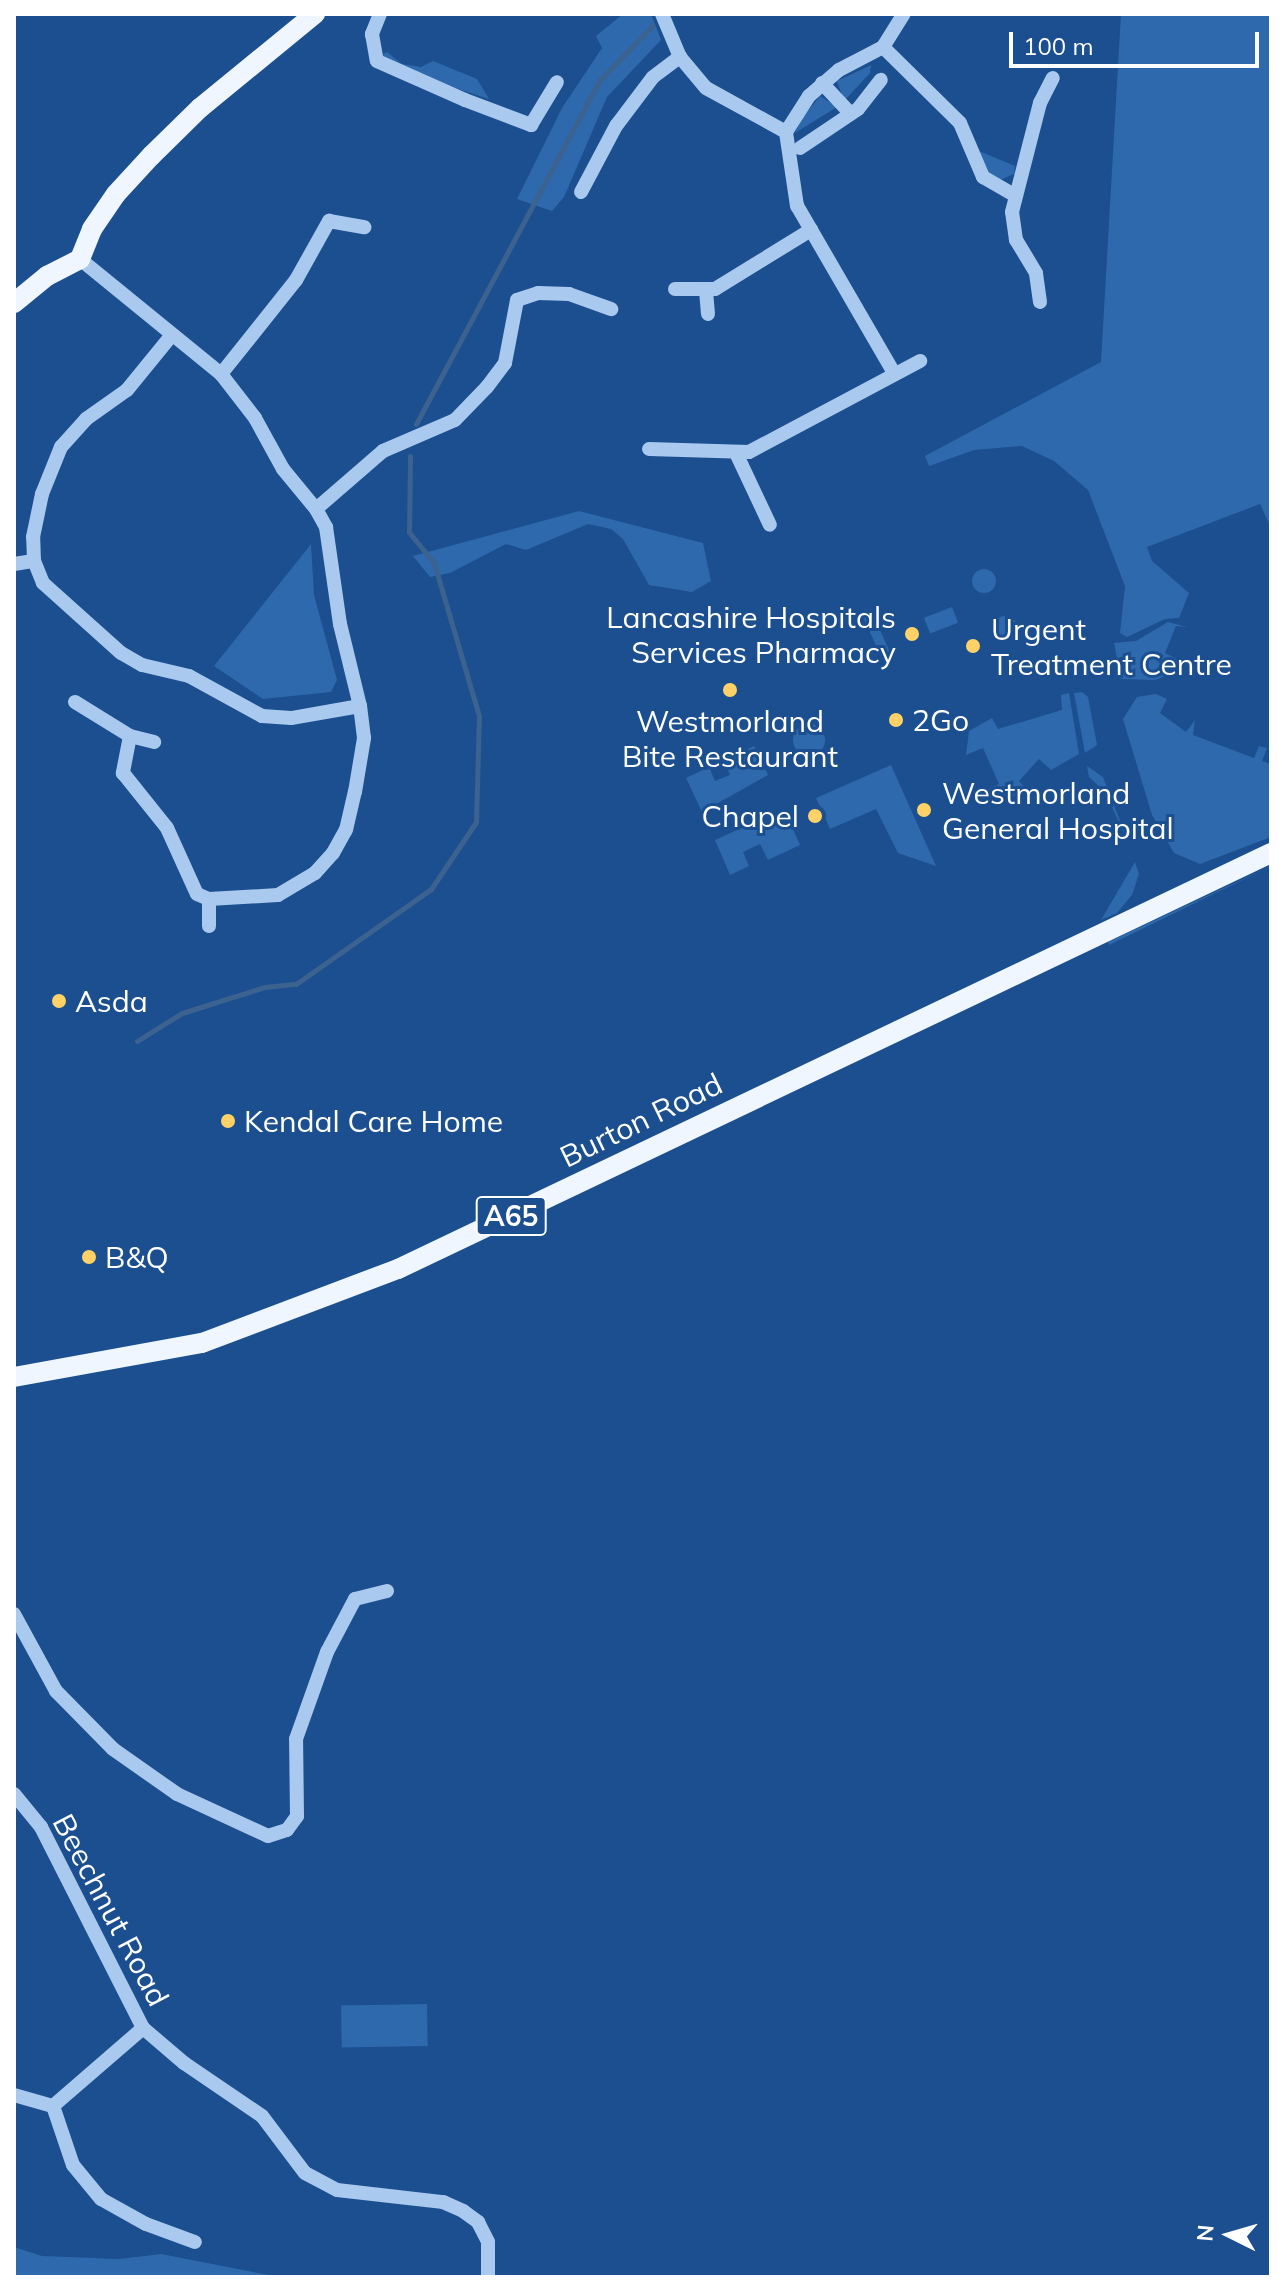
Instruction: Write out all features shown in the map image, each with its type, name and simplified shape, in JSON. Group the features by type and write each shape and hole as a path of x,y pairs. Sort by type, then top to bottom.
{"main road":[{"path":"14,303 47,276 80,259 92,229 151,156 233,79 315,14"},
{"name":"Burton Road","path":"14,1377 202,1343 398,1269 1271,853"}],"street":[{"path":"380,14 372,34 377,61 465,100 531,125 557,82"},
{"path":"662,14 680,57 725,103 786,132"},
{"path":"894,373 811,230 790,185 786,132 797,110 822,83 883,47 904,14"},
{"path":"883,47 960,123 983,177 1014,195"},
{"path":"581,192 616,126 653,77 680,57"},
{"path":"1040,302 1036,273 1013,231 1014,195 1040,103 1053,78"},
{"path":"800,148 851,114 881,80"},
{"path":"822,83 851,114"},
{"path":"221,374 296,280 329,221 364,227"},
{"path":"675,289 706,291 811,230"},
{"path":"80,259 221,374 255,418 283,469 316,509 326,527 340,624 360,706 364,738 346,830 333,853 315,873 278,895 209,899 197,894 167,828 123,773 130,736"},
{"path":"706,291 708,314"},
{"path":"316,509 383,451 455,420 505,363 506,315 517,300 538,293 569,294 611,309"},
{"path":"171,336 127,390 86,419 61,447 42,494 34,561 43,583 62,604 142,665 189,676 262,716 291,718 360,706"},
{"path":"649,449 737,455 920,361"},
{"path":"737,455 770,525"},
{"path":"14,564 34,561"},
{"path":"75,702 130,736 154,742"},
{"path":"209,899 209,926"},
{"path":"14,1614 56,1691 113,1749 177,1794 268,1836 287,1830 297,1816 296,1739 327,1652 355,1599 387,1591"},
{"name":"Beechnut Road","path":"14,1794 41,1827 143,2028 262,2116 305,2173 337,2190 443,2202 463,2211 478,2222 488,2242 492,2255 488,2277"},
{"path":"53,2106 143,2028"},
{"path":"14,2095 53,2106"},
{"path":"53,2106 73,2165 101,2199 146,2224 195,2242"}],"shaded area":[{"path":"623,14 651,14 661,40 607,97 564,197 552,211 517,199 562,108 602,48 596,36"},
{"path":"1121,14 1271,14 1271,528 1260,504 1147,547 1152,561 1189,593 1179,618 1165,619 1127,637 1120,633 1125,586 1088,490 1054,461 1022,446 974,450 929,466 925,456 1101,362"},
{"path":"387,52 402,64 421,67 433,61 477,79 489,99 400,70 382,55"},
{"path":"871,65 870,73 844,101 837,81"},
{"path":"820,96 837,107 795,133 803,117"},
{"path":"979,151 1015,166 1014,174 1000,180 990,175"},
{"path":"579,511 703,543 711,581 692,592 649,585 623,539 611,529 588,524 526,550 506,544 450,573 430,577 413,556"},
{"path":"311,544 314,595 337,680 331,692 263,699 214,666"},
{"path":"984,569 993,572 996,581 993,590 984,593 975,590 972,581 975,572"},
{"path":"952,607 958,623 930,634 924,618"},
{"path":"872,612 890,653 881,657 863,616"},
{"path":"1005,616 1013,620 1017,628 1013,636 1005,640 997,636 993,628 997,620"},
{"path":"1168,622 1187,627 1176,626 1165,653 1177,659 1168,675 1155,680 1121,679 1114,643 1136,641"},
{"path":"1082,692 1088,697 1097,745 1085,753 1074,693"},
{"path":"1069,693 1079,754 1051,770 1039,759 1019,781 1026,789 1020,795 995,799 987,790 999,784 983,748 966,755 969,731 992,718 998,729 1062,710 1061,695"},
{"path":"1156,694 1167,699 1160,713 1186,732 1195,720 1193,735 1254,758 1259,746 1267,748 1262,761 1271,764 1271,837 1200,864 1174,853 1152,815 1123,719 1137,697"},
{"path":"809,724 820,729 825,740 820,751 809,756 798,751 793,740 798,729"},
{"path":"754,746 768,775 702,812 686,778 709,767 715,781 730,775 724,760"},
{"path":"891,765 936,866 898,853 876,809 830,829 816,798"},
{"path":"1087,766 1103,777 1129,844 1105,792 1089,777"},
{"path":"788,818 800,845 768,860 760,844 743,852 749,866 730,875 715,840 755,822 760,831"},
{"path":"1135,862 1139,874 1132,895 1117,913 1101,920"},
{"path":"1271,866 1109,945 1108,942"},
{"path":"427,2004 428,2046 342,2047 341,2006"},
{"path":"14,2247 42,2256 119,2259 161,2254 279,2277 14,2277"}],"waterway":[{"path":"416,424 600,80 653,25"},
{"path":"137,1041 182,1013 265,987 296,984 431,889 476,822 479,716 434,563 409,532 410,456"}],"place":[{"name":"Lancashire Hospitals Services Pharmacy","path":"912,634"},
{"name":"Urgent Treatment Centre","path":"973,646"},
{"name":"Westmorland Bite Restaurant","path":"730,690"},
{"name":"2Go","path":"896,720"},
{"name":"Westmorland General Hospital","path":"924,810"},
{"name":"Chapel","path":"815,816"},
{"name":"Asda","path":"59,1001"},
{"name":"Kendal Care Home","path":"228,1121"},
{"name":"B&Q","path":"89,1257"}]}
